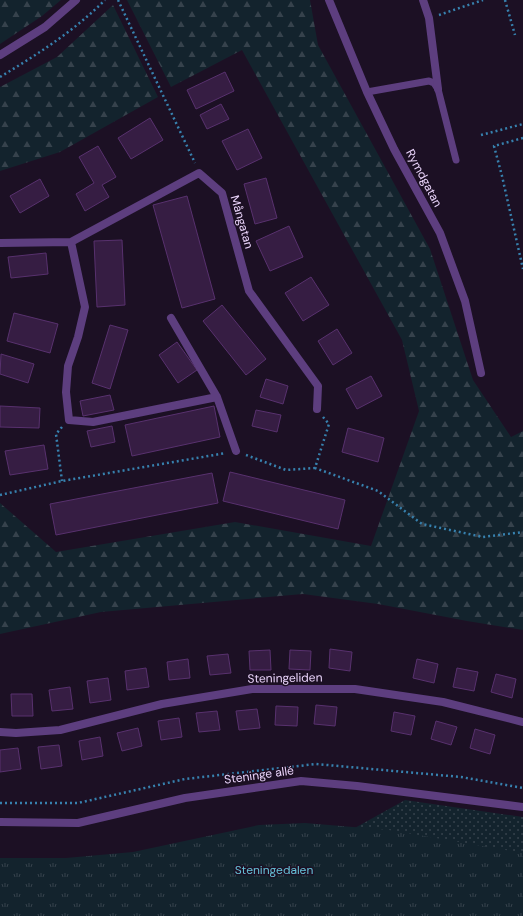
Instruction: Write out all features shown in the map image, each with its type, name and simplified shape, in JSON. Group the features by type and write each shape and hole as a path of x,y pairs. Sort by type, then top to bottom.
{"street":[{"path":"0,55 44,27 76,0"},
{"name":"Rymdgatan","path":"329,0 366,92 394,149 440,234 465,301 481,374"},
{"path":"423,0 429,18 438,89"},
{"path":"0,243 71,242 199,173"},
{"name":"Mångatan","path":"199,173 222,193 249,290 318,386 316,409"},
{"path":"71,242 85,307 78,337 68,366 66,392 69,420 93,422 217,397"},
{"path":"171,318 217,397 236,451"},
{"name":"Steningeliden","path":"0,732 16,733 60,730 162,704 252,689 355,689 443,702 523,722"},
{"name":"Steninge allé","path":"0,822 78,824 185,798 301,781 357,786 523,807"}],"lane":[{"path":"366,92 429,81 434,83 438,89 456,160"}],"path":[{"path":"0,77 39,54 87,18 105,0"},
{"path":"118,0 199,173"},
{"path":"429,18 483,0"},
{"path":"506,0 515,35"},
{"path":"481,135 523,124"},
{"path":"523,138 494,146 523,269"},
{"path":"315,468 329,424 316,409"},
{"path":"62,481 56,434 69,420"},
{"path":"0,495 62,481 236,451 286,470 315,468 378,491 422,524 483,537 523,532"}],"green space":[{"path":"0,0 61,0 42,16 0,44"},
{"path":"127,0 310,0 318,45 430,249 473,380 511,437 523,431 523,630 378,604 303,594 101,612 0,634 0,503 56,552 235,522 371,546 419,411 402,340 242,50 171,87"},
{"path":"113,5 158,97 60,152 0,171 0,87 57,57"},
{"path":"405,800 523,817 523,855 353,829"},
{"name":"Steningedalen","path":"305,823 389,830 523,853 523,916 0,916 0,858 66,858 133,852 259,825"}],"building":[{"path":"225,72 234,91 196,109 187,90"},
{"path":"221,104 229,119 207,129 200,115"},
{"path":"150,118 163,140 131,159 118,138"},
{"path":"248,129 262,158 237,170 222,141"},
{"path":"98,146 116,177 102,185 109,197 85,211 76,194 94,183 79,157"},
{"path":"266,178 277,218 255,224 244,184"},
{"path":"40,179 49,196 20,213 10,196"},
{"path":"187,196 215,299 182,308 153,205"},
{"path":"289,226 303,257 270,271 256,241"},
{"path":"122,240 125,305 97,307 94,241"},
{"path":"46,253 48,274 11,278 8,257"},
{"path":"311,277 329,305 303,321 285,293"},
{"path":"222,305 266,359 246,375 203,321"},
{"path":"14,313 58,324 50,353 7,341"},
{"path":"110,325 128,330 110,389 92,383"},
{"path":"337,329 352,353 333,365 318,341"},
{"path":"177,342 197,370 178,383 159,355"},
{"path":"1,354 34,364 28,383 0,374"},
{"path":"371,376 382,396 357,409 346,389"},
{"path":"266,379 288,386 283,404 260,397"},
{"path":"110,395 114,410 83,416 80,401"},
{"path":"0,406 40,408 39,428 0,427"},
{"path":"214,406 220,437 132,456 125,425"},
{"path":"256,410 281,415 277,432 252,426"},
{"path":"112,426 115,442 91,447 87,431"},
{"path":"348,428 384,438 378,462 342,452"},
{"path":"44,445 48,469 10,475 5,451"},
{"path":"230,472 345,500 338,529 223,501"},
{"path":"212,473 218,503 56,535 50,504"},
{"path":"330,649 352,652 350,671 329,668"},
{"path":"270,650 271,670 250,670 249,651"},
{"path":"290,650 311,651 310,670 289,669"},
{"path":"228,654 231,673 210,675 207,656"},
{"path":"188,659 190,678 169,680 167,662"},
{"path":"417,659 438,664 434,683 413,678"},
{"path":"146,668 149,687 127,690 125,671"},
{"path":"457,668 478,672 474,691 453,687"},
{"path":"496,674 516,679 512,698 491,692"},
{"path":"108,678 111,700 90,703 87,681"},
{"path":"70,687 73,709 52,711 49,690"},
{"path":"11,694 32,694 33,716 12,716"},
{"path":"316,705 337,707 335,726 314,724"},
{"path":"276,706 298,707 297,726 275,725"},
{"path":"257,709 260,728 239,730 236,711"},
{"path":"217,711 220,730 199,732 196,713"},
{"path":"394,712 415,716 411,735 391,731"},
{"path":"179,718 182,737 161,740 158,721"},
{"path":"436,721 457,727 451,745 431,739"},
{"path":"138,728 142,746 122,751 117,733"},
{"path":"475,729 495,735 490,754 470,748"},
{"path":"100,737 103,756 82,760 79,741"},
{"path":"59,745 62,766 41,769 38,747"},
{"path":"18,748 21,769 0,772 0,750"}]}
